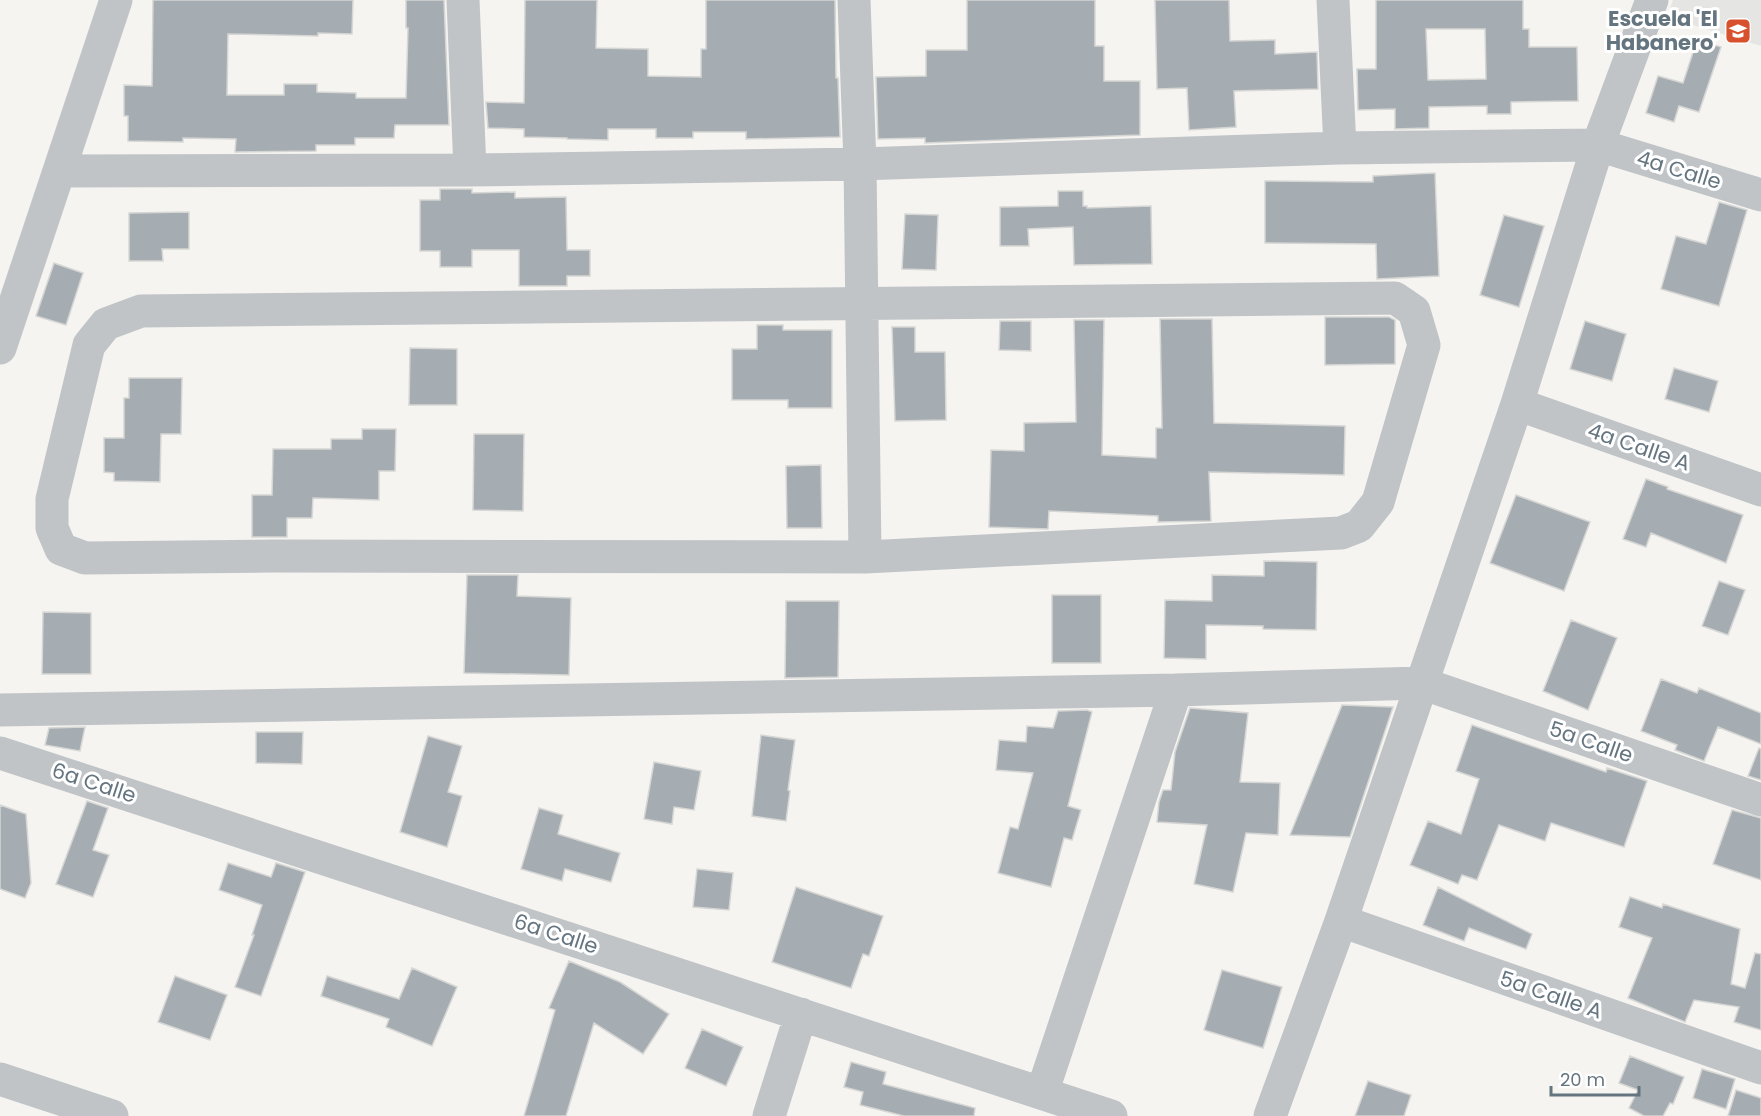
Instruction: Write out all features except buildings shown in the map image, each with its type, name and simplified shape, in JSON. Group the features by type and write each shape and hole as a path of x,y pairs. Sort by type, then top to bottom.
{"street":[{"path":"0,348 116,0"},
{"path":"463,0 470,170"},
{"path":"854,0 860,164 865,557"},
{"path":"1333,0 1340,148"},
{"path":"1270,1116 1341,921 1517,404 1598,145 1652,0"},
{"name":"4a Calle","path":"60,171 470,170 860,164 1340,148 1598,145 1761,195"},
{"path":"1395,298 1414,312 1424,345 1378,502 1359,526 1341,533 865,557 85,558 61,549 52,528 52,499 89,345 106,324 141,311 1395,298"},
{"name":"4a Calle A","path":"1517,404 1761,490"},
{"path":"0,710 1176,690 1421,683"},
{"name":"5a Calle","path":"1421,683 1761,800"},
{"path":"1042,1093 1176,690"},
{"name":"6a Calle","path":"0,753 1111,1116"},
{"name":"5a Calle A","path":"1341,921 1761,1068"},
{"path":"769,1116 801,1014"},
{"path":"0,1079 112,1116"}],"shaded area":[{"name":"Escuela 'El Habanero'","path":"1673,0 1761,0 1761,46 1667,17"}],"place":[{"name":"Escuela 'El Habanero'","path":"1738,31"}]}
